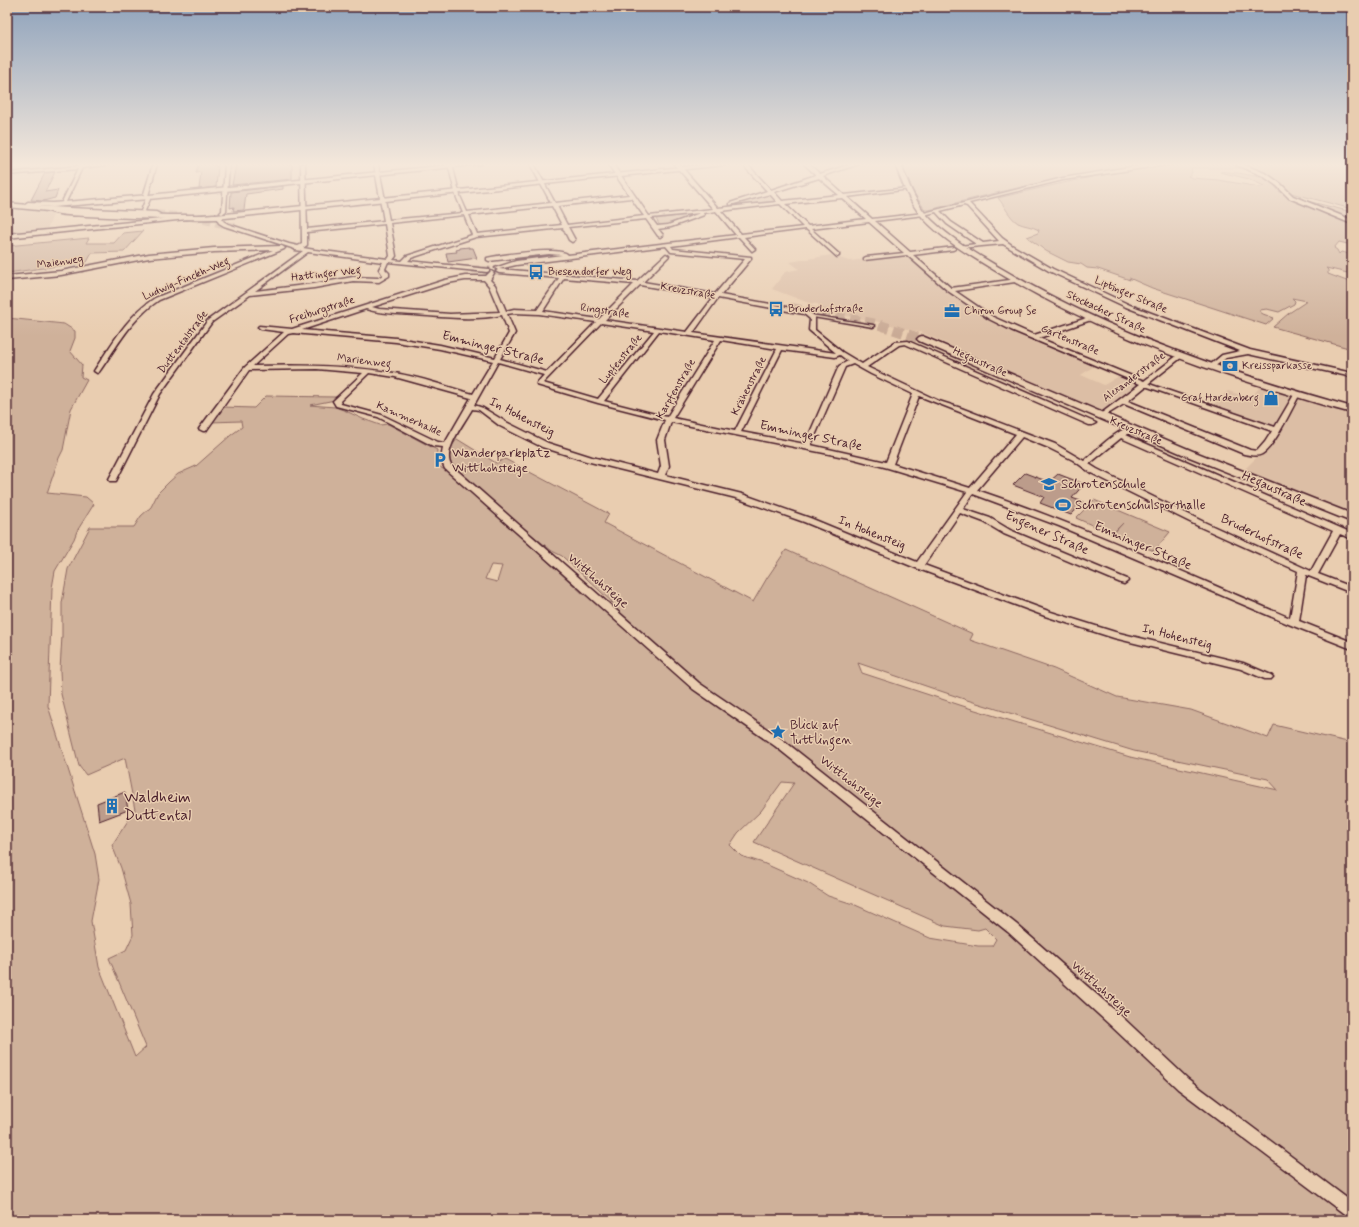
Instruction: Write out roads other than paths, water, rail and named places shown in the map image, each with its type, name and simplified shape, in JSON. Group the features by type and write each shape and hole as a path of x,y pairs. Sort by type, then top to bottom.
{"main road":[{"name":"Kreuzstraße","path":"922,339 1131,429 1352,518"}],"street":[{"path":"7,236 150,221"},
{"path":"221,221 226,225 285,247 298,248 306,251 489,274 516,263 573,256"},
{"path":"298,248 304,245 304,221"},
{"path":"304,231 402,221"},
{"path":"468,221 475,236"},
{"path":"563,221 576,247 573,256"},
{"path":"403,263 409,257 475,236 609,221"},
{"path":"651,221 660,235"},
{"path":"656,228 670,226 684,221"},
{"path":"726,221 752,249"},
{"path":"800,221 837,255"},
{"path":"576,247 667,244 868,221"},
{"name":"Gartenstraße","path":"870,221 950,290 991,318 1144,383 1277,430"},
{"name":"Stockacher Straße","path":"932,221 962,247 1015,280 1090,319 1180,356 1297,394 1352,410"},
{"path":"947,221 982,245"},
{"name":"Liptinger Straße","path":"984,221 1004,242 1050,270 1128,306 1248,352 1352,375"},
{"path":"387,223 393,256 388,261"},
{"path":"866,259 1004,242"},
{"path":"667,244 671,250 749,258 717,296 689,334"},
{"name":"Maienweg","path":"7,278 61,273 149,256 214,250 285,247"},
{"name":"Ludwig-Finckh-Weg","path":"96,372 130,322 143,308 157,299 285,247"},
{"name":"Duttentalstraße","path":"113,479 157,394 211,320 306,251"},
{"path":"489,259 555,252 573,256"},
{"path":"547,374 666,256"},
{"name":"Hattinger Weg","path":"248,293 314,286 353,279 379,280 386,276 386,273 382,269 388,261"},
{"name":"Kreuzstraße","path":"499,270 639,283 800,311 813,316 874,326"},
{"name":"Freiburgstraße","path":"203,429 247,368 281,336 289,332 454,279 489,274"},
{"name":"Witthohsteige","path":"489,274 512,333 447,446 444,463 448,468 696,686 779,743 1012,928 1114,1018 1183,1084 1352,1212"},
{"path":"539,312 564,276"},
{"path":"950,290 1015,280"},
{"name":"Ringstraße","path":"365,307 378,311 430,315 468,316 539,312 780,348 835,355 840,353"},
{"name":"Bruderhofstraße","path":"813,316 814,318 811,329 813,331 840,353 873,373 918,392 937,402 1021,433 1060,450 1099,474 1201,524 1302,570 1352,590"},
{"path":"1034,337 1090,319"},
{"name":"Emminger Straße","path":"261,327 289,332 345,334 402,341 496,359 547,374 539,384 600,402 669,419 889,465 972,491 1063,525 1352,646"},
{"name":"Lupfenstraße","path":"600,402 658,330"},
{"name":"Karpfenstraße","path":"661,476 665,466 661,440 669,419 719,338"},
{"name":"Hegaustraße","path":"862,366 897,343 906,342 1092,423"},
{"name":"Krähenstraße","path":"737,433 780,348"},
{"path":"1212,366 1224,356 1248,352"},
{"name":"Alexanderstraße","path":"1101,416 1123,401 1180,356"},
{"path":"807,447 842,366 853,361"},
{"name":"Marienweg","path":"247,368 318,366 368,371 396,375 435,384 475,397"},
{"name":"Kammerhalde","path":"368,371 336,401 338,405 380,416 436,444 447,446"},
{"path":"889,465 918,392"},
{"path":"1123,401 1251,453 1261,452 1277,430 1297,394"},
{"name":"In Hohensteig","path":"471,406 481,409 503,424 545,445 589,459 739,496 807,520 919,566 1048,614 1114,635 1243,666 1268,677"},
{"path":"1085,464 1121,435 1131,429"},
{"path":"919,566 972,491 1021,433"},
{"name":"Hegaustraße","path":"1121,435 1352,536"},
{"name":"Engener Straße","path":"958,510 987,520 1007,532 1124,581"},
{"path":"1313,574 1338,530"},
{"path":"1294,623 1302,570"}],"tunnel":[{"path":"210,221 235,227"},
{"path":"471,269 514,272"},
{"path":"791,308 877,324 922,339"}],"place":[{"name":"Biesendorfer Weg","path":"536,272"},
{"name":"Bruderhofstraße","path":"776,309"},
{"name":"Chiron Group Se","path":"952,311"},
{"name":"Kreissparkasse","path":"1230,366"},
{"name":"Graf Hardenberg","path":"1271,398"},
{"name":"Wanderparkplatz Witthohsteige","path":"440,460"},
{"name":"Schrotenschule","path":"1049,484"},
{"name":"Schrotenschulsporthalle","path":"1063,505"},
{"name":"Blick auf Tuttlingen","path":"778,732"},
{"name":"Waldheim Duttental","path":"112,806"}]}
